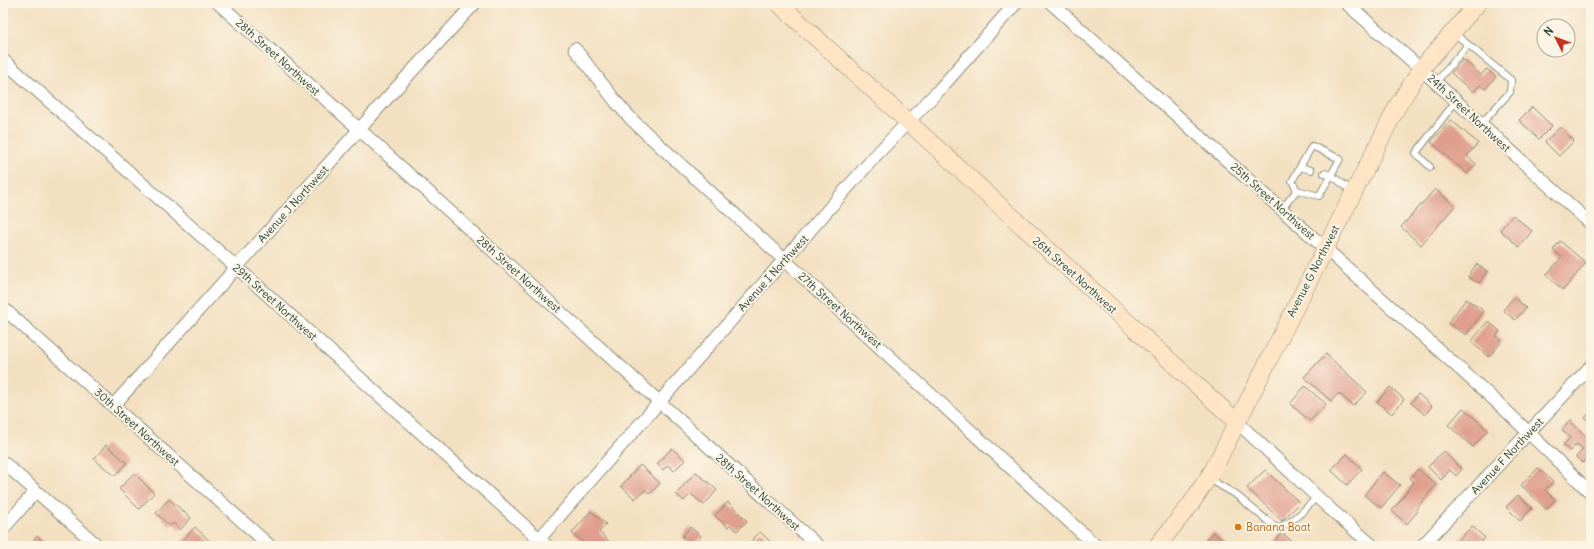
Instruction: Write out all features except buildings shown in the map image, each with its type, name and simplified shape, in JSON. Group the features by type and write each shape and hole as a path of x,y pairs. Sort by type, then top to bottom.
{"main road":[{"name":"26th Street Northwest","path":"778,3 1237,422"},
{"name":"Avenue G Northwest","path":"1157,546 1191,504 1208,478 1397,107 1421,69 1478,3"}],"street":[{"name":"28th Street Northwest","path":"218,3 660,401 693,433 818,546"},
{"name":"Avenue J Northwest","path":"113,406 389,96 475,3"},
{"name":"Avenue I Northwest","path":"540,544 660,401 877,154 909,123 1016,3"},
{"name":"25th Street Northwest","path":"1051,3 1447,357 1591,493"},
{"name":"24th Street Northwest","path":"1346,3 1436,82 1591,224"},
{"name":"27th Street Northwest","path":"575,49 632,120 1096,546"},
{"name":"29th Street Northwest","path":"3,60 236,268 540,544"},
{"name":"30th Street Northwest","path":"3,308 270,546"},
{"name":"Avenue F Northwest","path":"1422,546 1591,366"},
{"name":"26th Street Northwest","path":"1237,422 1317,497 1373,546"},
{"path":"3,462 98,546"},
{"path":"3,529 36,492"}],"lane":[{"path":"1452,32 1511,80 1510,92 1481,124"},
{"path":"1436,82 1468,45"},
{"path":"1430,167 1416,153 1456,101"},
{"path":"1312,146 1340,159 1319,196 1297,190 1292,181 1300,167 1312,146"},
{"path":"1300,167 1311,170"},
{"path":"1324,173 1331,175 1353,192"},
{"path":"1282,210 1297,190"},
{"path":"1208,478 1236,494 1275,528 1282,526 1300,514 1317,497"}],"place":[{"name":"Banana Boat","path":"1238,527"}]}
